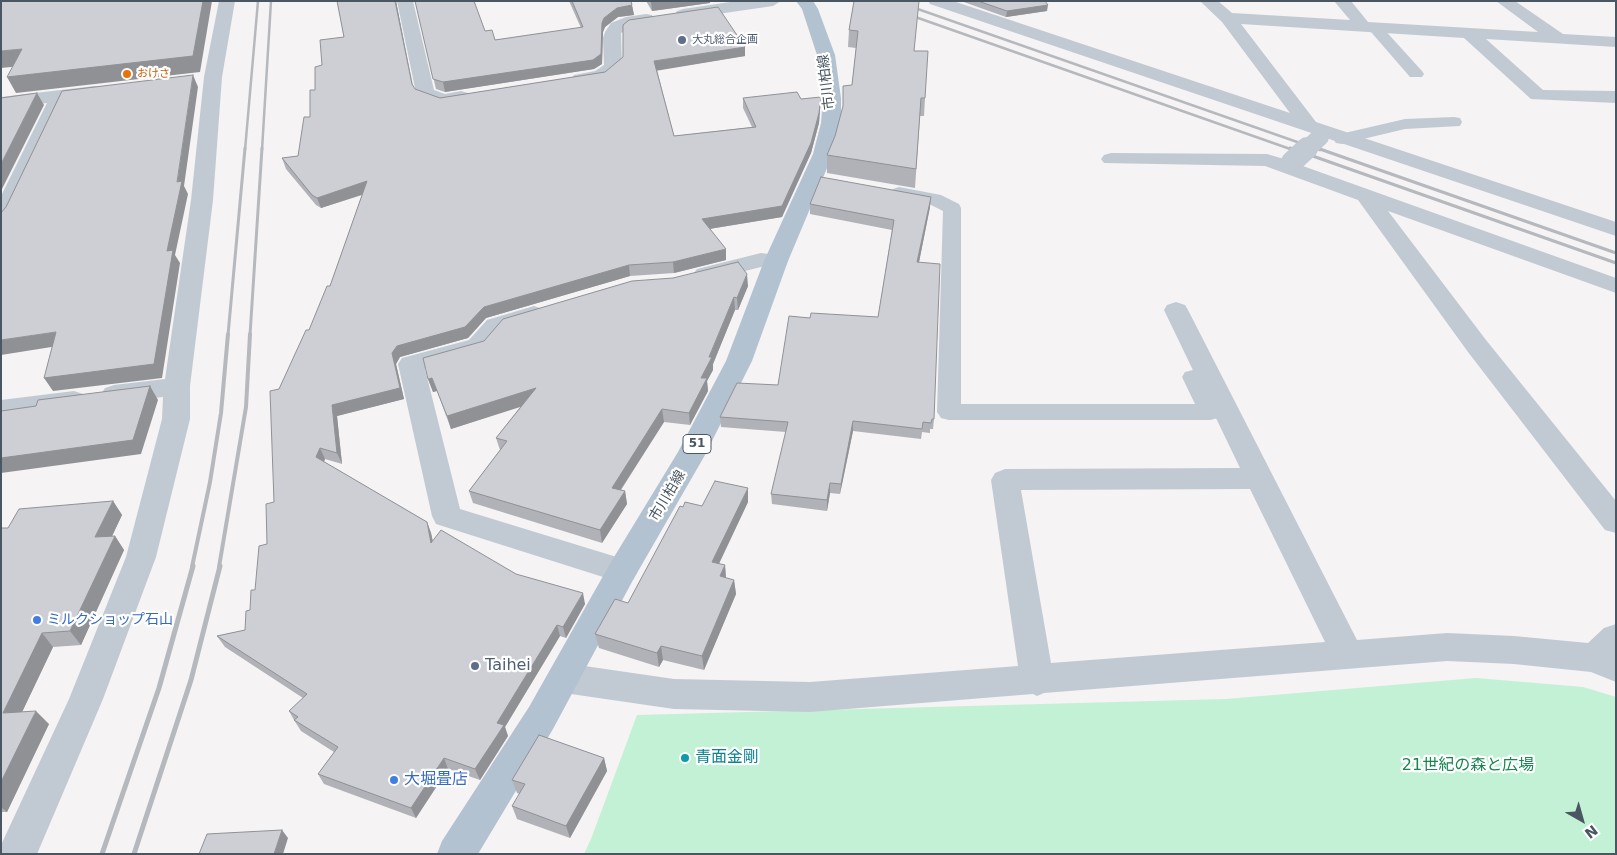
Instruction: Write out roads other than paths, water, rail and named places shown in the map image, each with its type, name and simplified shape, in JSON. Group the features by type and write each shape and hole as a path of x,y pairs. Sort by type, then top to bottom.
{"main road":[{"name":"市川柏線","path":"456,854 564,678 622,571 677,483 739,362 776,261 823,180 823,154 831,123 832,98 826,55 810,10 804,1"}],"street":[{"path":"17,854 86,699 141,557 176,419 177,386 202,200 204,78 226,1"},
{"path":"405,1 425,93 432,98 443,100 482,94"},
{"path":"638,1 646,19"},
{"path":"559,82 600,76 613,67 613,32 624,23 772,1"},
{"path":"936,1 1324,134 1616,229"},
{"path":"1208,1 1228,18 1324,134"},
{"path":"1342,1 1370,28"},
{"path":"1504,1 1558,38"},
{"path":"1228,18 1615,42"},
{"path":"1470,34 1538,95 1616,97"},
{"path":"1,103 117,89"},
{"path":"1,219 58,97"},
{"path":"1289,165 1324,134"},
{"path":"1111,159 1267,160 1289,165 1616,286"},
{"path":"1366,195 1476,346 1616,522"},
{"path":"684,280 760,260 776,261"},
{"path":"559,307 496,325 478,346 411,364 447,516 622,571"},
{"path":"1176,310 1348,655"},
{"path":"1,409 177,386"},
{"path":"1037,681 1006,480 1260,478"},
{"path":"564,678 674,694 810,697 1037,681 1447,647 1609,654"}],"lane":[{"path":"1370,28 1416,74"},
{"path":"1324,134 1405,124 1454,122"},
{"path":"878,189 934,199 952,208 950,412 1210,412 1193,377"}],"railway":[{"path":"245,150 258,1"},
{"path":"262,150 271,1"},
{"path":"895,1 1320,150"},
{"path":"904,13 1293,150"},
{"path":"228,335 245,148"},
{"path":"250,335 262,148"},
{"path":"1290,148 1616,263"},
{"path":"1317,148 1616,253"},
{"path":"192,567 210,482 221,413 228,334"},
{"path":"219,567 246,407 250,334"},
{"path":"102,854 159,688 193,566"},
{"path":"134,854 191,680 220,566"}],"place":[{"name":"大丸総合企画","path":"682,40"},
{"name":"おけさ","path":"127,74"},
{"name":"ミルクショップ石山","path":"37,620"},
{"name":"Taihei","path":"475,666"},
{"name":"青面金剛","path":"685,758"},
{"name":"大堀畳店","path":"394,780"}],"park label":[{"name":"21世紀の森と広場","path":"1468,766"}]}
